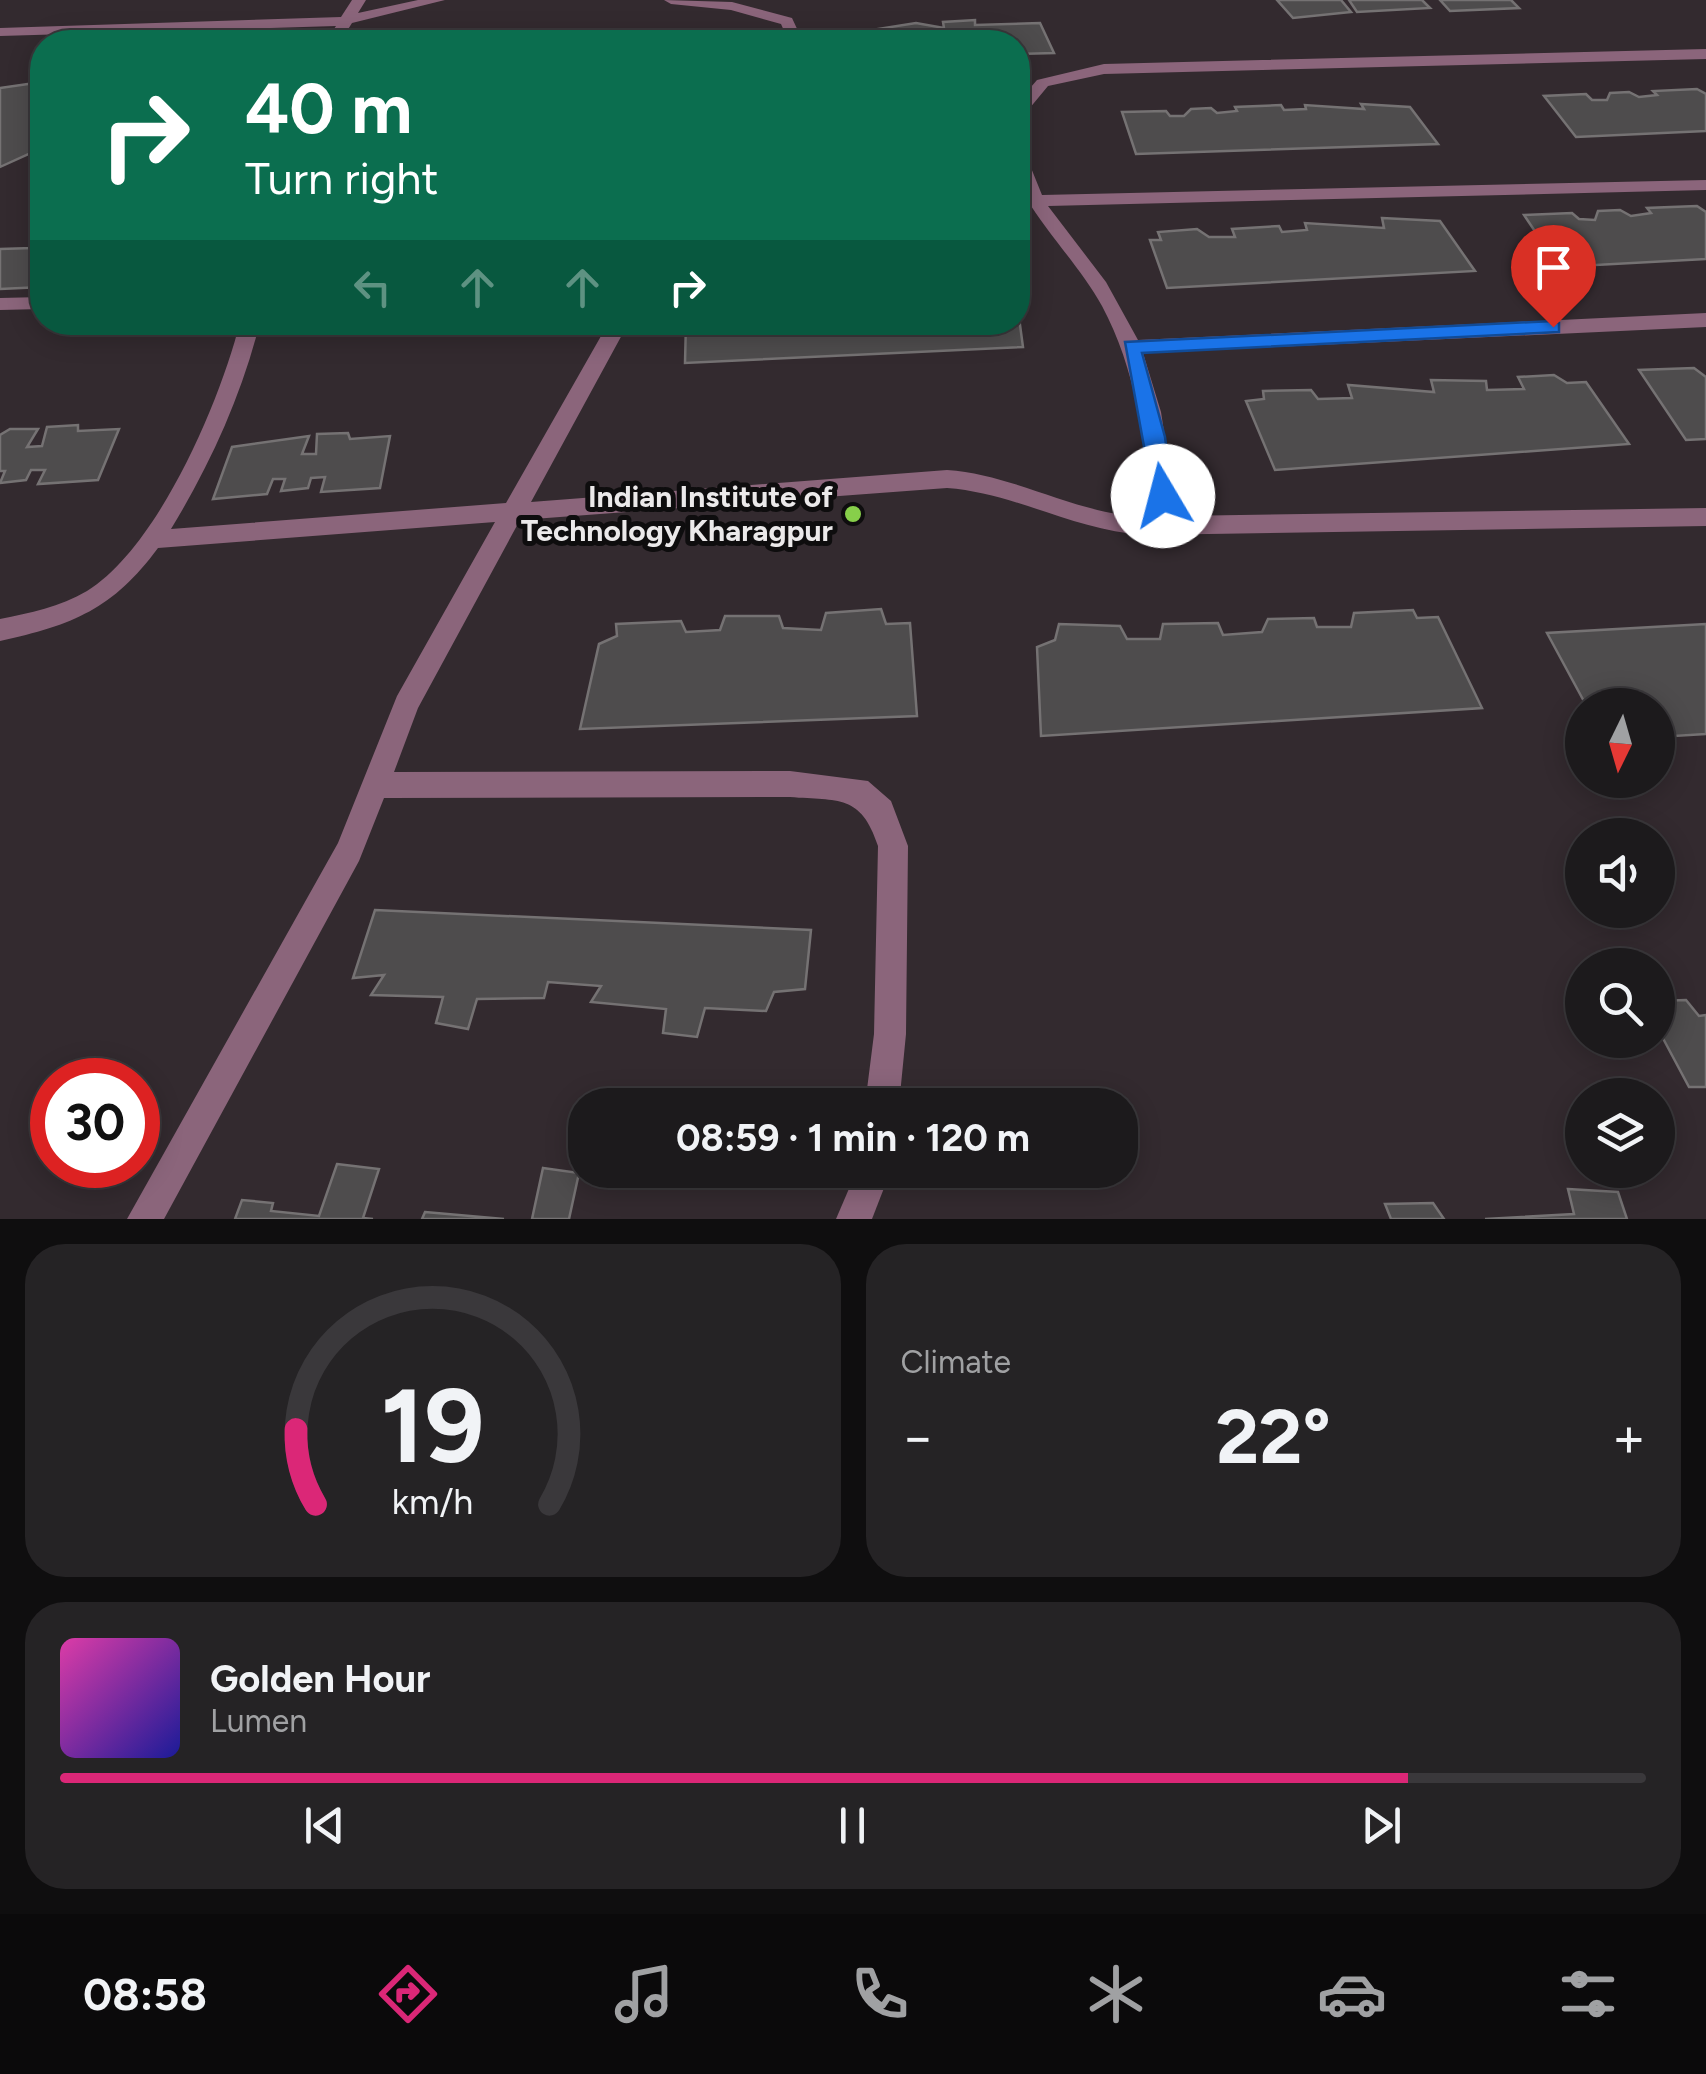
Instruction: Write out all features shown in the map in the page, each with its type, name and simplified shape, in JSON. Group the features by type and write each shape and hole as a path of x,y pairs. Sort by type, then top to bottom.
{"street":[{"path":"339,30 359,0"},
{"path":"62,30 343,21 438,0"},
{"path":"671,0 763,12 787,20 791,30"},
{"path":"0,32 30,31"},
{"path":"1030,98 1042,83 1104,69 1706,54"},
{"path":"1036,201 1706,185"},
{"path":"1030,187 1036,201 1110,303 1132,347 1155,437 1167,526"},
{"path":"0,304 30,303"},
{"path":"1132,347 1706,320"},
{"path":"0,630 80,607 110,588 156,539 202,452 245,335"},
{"path":"145,1219 349,851 406,704 612,335"},
{"path":"156,539 947,479 974,480 1103,524 1706,517"},
{"path":"375,784 790,784 858,790 881,811 894,846 890,1034 884,1088"},
{"path":"854,1219 867,1188"}],"shaded area":[{"name":"Indian Institute of Technology Kharagpur","path":"0,0 1706,0 1706,1219 0,1219"}],"building":[{"path":"1277,0 1341,0 1351,12 1293,18"},
{"path":"1349,0 1422,0 1430,8 1357,12"},
{"path":"1440,0 1511,0 1519,8 1450,11"},
{"path":"943,22 1040,23 1054,53 1030,54 1030,30 878,29 916,23 944,28"},
{"path":"30,84 30,153 0,167 0,88"},
{"path":"1697,89 1706,94 1706,131 1576,137 1544,96 1586,94 1592,100 1607,100 1610,93 1629,92 1639,97 1657,95 1653,91"},
{"path":"1361,104 1410,107 1438,144 1136,154 1122,112 1166,111 1170,116 1184,116 1191,109 1211,108 1217,113 1237,111 1235,107 1281,105 1284,110 1306,109 1305,105 1364,109"},
{"path":"1697,206 1706,212 1706,259 1559,267 1524,215 1572,213 1579,219 1595,220 1598,211 1620,210 1631,216 1651,213 1647,208"},
{"path":"1382,218 1440,221 1475,271 1167,288 1150,240 1161,240 1158,232 1197,229 1209,237 1235,237 1232,229 1279,226 1282,232 1307,230 1305,223 1384,228"},
{"path":"30,248 30,288 0,289 0,249"},
{"path":"686,335 1021,335 1023,347 685,363"},
{"path":"1694,368 1706,377 1706,439 1686,440 1639,370"},
{"path":"1554,375 1567,383 1586,382 1629,444 1275,470 1246,401 1264,399 1263,391 1311,390 1318,399 1352,398 1348,385 1434,392 1431,380 1486,381 1487,390 1524,389 1518,377"},
{"path":"78,425 78,431 119,429 98,480 38,484 45,470 31,470 26,480 0,483 5,471 0,471 0,435 10,429 38,429 27,447 42,446 47,427"},
{"path":"348,433 350,439 390,436 380,488 321,492 325,477 311,478 308,488 281,491 285,479 273,479 267,494 213,499 232,447 309,436 302,454 316,454 317,434"},
{"path":"881,609 886,624 910,623 917,716 580,729 599,644 617,636 616,624 681,621 686,632 720,630 725,616 779,616 783,628 821,630 826,613"},
{"path":"1413,610 1417,618 1438,617 1482,708 1041,736 1037,647 1055,640 1059,624 1120,626 1127,639 1160,639 1163,624 1218,623 1223,635 1262,632 1268,619 1314,618 1317,627 1351,627 1354,613"},
{"path":"1706,624 1706,734 1675,736 1675,688 1577,688 1547,633"},
{"path":"375,910 811,930 805,989 774,992 766,1011 705,1008 697,1037 663,1033 666,1009 591,1002 601,986 548,982 544,998 477,999 468,1029 436,1023 443,997 371,995 384,975 353,978"},
{"path":"1675,1000 1686,1000 1699,1016 1706,1015 1706,1087 1689,1087 1674,1058"},
{"path":"337,1164 379,1169 363,1218 373,1219 235,1219 242,1200 273,1203 271,1211 319,1216"},
{"path":"543,1168 568,1171 568,1188 576,1188 569,1219 532,1219"},
{"path":"1568,1189 1618,1192 1627,1219 1485,1219 1574,1214"},
{"path":"1433,1203 1444,1219 1391,1219 1385,1204"},
{"path":"425,1212 504,1219 422,1219"}],"place":[{"name":"Indian Institute of Technology Kharagpur","path":"853,514"}],"route":[{"path":"1163,496 1155,437 1132,347 1553,327"}]}
